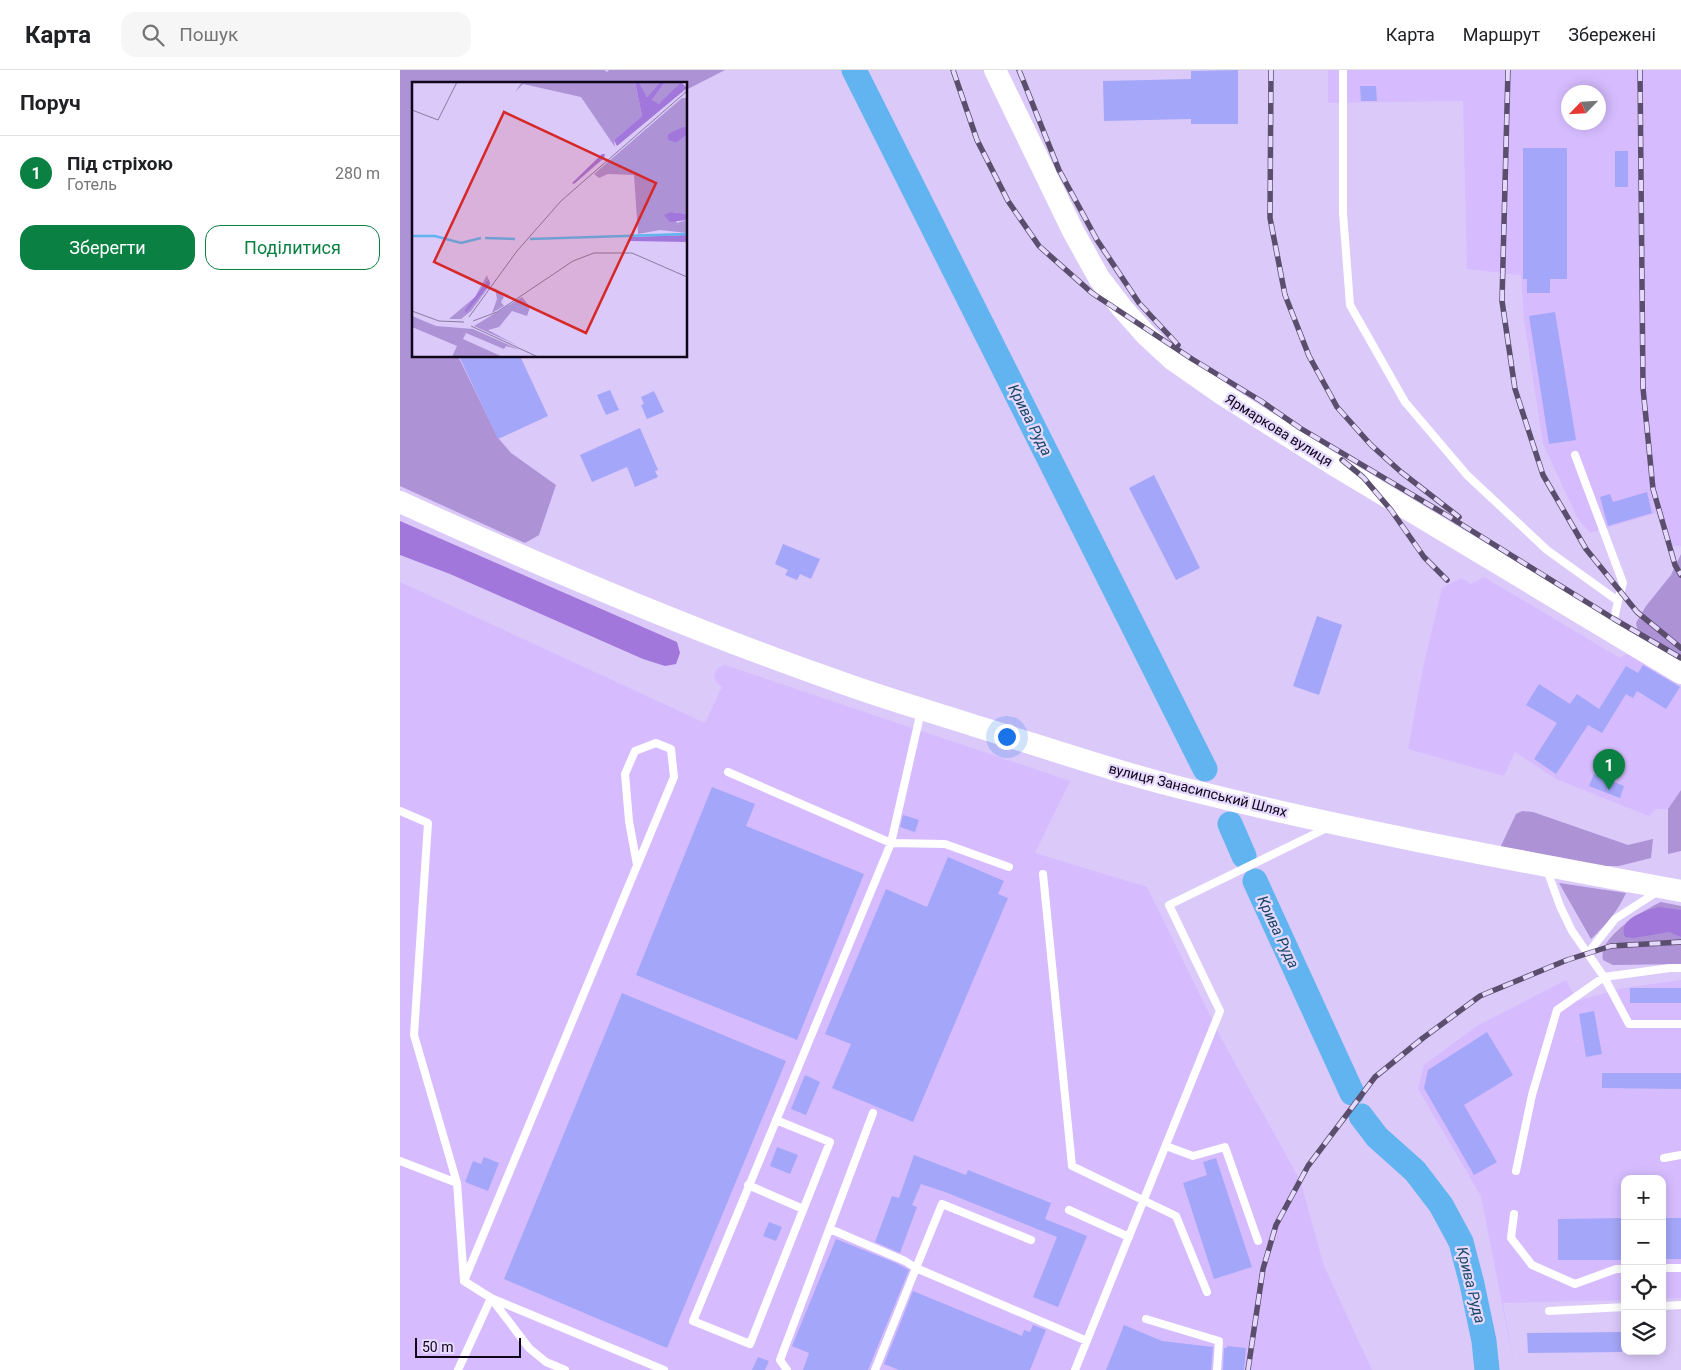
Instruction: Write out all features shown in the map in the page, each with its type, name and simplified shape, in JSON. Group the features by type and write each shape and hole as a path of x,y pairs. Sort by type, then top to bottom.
{"main road":[{"name":"Ярмаркова вулиця","path":"995,70 1094,270 1122,308 1172,359 1222,394 1323,458 1681,673"},
{"name":"вулиця Занасипський Шлях","path":"400,502 603,591 727,641 838,682 1126,773 1196,792 1334,824 1546,865 1673,887"}],"lane":[{"path":"1343,70 1343,213 1350,305 1405,402 1467,475 1547,550 1618,601"},
{"path":"1575,455 1623,582 1612,631"},
{"path":"776,1120 830,1142 750,1344 693,1320 748,1185 891,843 922,709"},
{"path":"464,1282 674,777 671,750 656,742 635,751 625,774 629,821 637,865"},
{"path":"728,772 891,843 945,844 1009,867"},
{"path":"400,812 428,823 414,1035 457,1183 464,1282"},
{"path":"1075,1370 1220,1011 1169,905 1334,824"},
{"path":"1546,865 1560,906 1572,931 1604,977 1629,1024 1681,1024"},
{"path":"1043,874 1072,1166 1176,1216 1207,1292"},
{"path":"1588,953 1615,919 1673,887"},
{"path":"1516,1171 1532,1095 1557,1010 1604,977 1681,968"},
{"path":"787,1370 780,1360 873,1113"},
{"path":"1166,1146 1193,1156 1225,1147 1258,1241"},
{"path":"1664,1158 1681,1155"},
{"path":"400,1162 457,1183"},
{"path":"748,1185 803,1208"},
{"path":"875,1370 942,1204 1031,1240"},
{"path":"1069,1210 1129,1237"},
{"path":"1514,1214 1511,1238 1532,1265 1575,1284 1621,1269"},
{"path":"830,1229 1087,1341"},
{"path":"1666,1268 1681,1268"},
{"path":"464,1282 491,1298 664,1370"},
{"path":"458,1370 491,1298"},
{"path":"491,1298 529,1348 546,1362 565,1370"},
{"path":"1666,1306 1681,1305"},
{"path":"1549,1311 1621,1307"},
{"path":"1146,1319 1219,1341 1217,1370"}],"shaded area":[{"path":"400,70 604,70 607,72 609,70 725,70 688,89 688,82 412,82 412,358 459,358 498,438 511,453 556,485 539,535 525,543 400,486"},
{"path":"1328,70 1681,70 1681,546 1671,546 1656,513 1590,533 1577,517 1543,444 1524,320 1521,275 1467,269 1463,101 1328,103"},
{"path":"400,521 677,642 680,653 676,664 665,666 643,659 450,574 400,555"},
{"path":"1681,554 1681,664 1639,638 1636,623 1646,606 1671,575"},
{"path":"1484,577 1620,658 1627,654 1681,686 1681,790 1668,809 1656,809 1649,816 1556,779 1515,752 1504,776 1408,749 1423,668 1442,588 1461,578 1471,584"},
{"path":"400,582 705,723 722,687 716,682 714,675 718,668 725,665 1070,781 1035,853 1147,887 1222,1040 1300,1180 1324,1266 1372,1370 400,1370"},
{"path":"1681,790 1681,851 1668,854 1668,809"},
{"path":"1522,811 1533,812 1628,845 1653,839 1651,858 1619,866 1598,866 1500,848 1516,814"},
{"path":"1559,883 1626,893 1611,918 1591,939"},
{"path":"1661,902 1681,906 1681,964 1613,965 1603,960 1603,951 1607,942 1623,925"},
{"path":"1658,907 1681,910 1681,937 1669,932 1634,938 1625,937 1625,925 1628,921"},
{"path":"1566,980 1577,1001 1623,988 1681,980 1681,1298 1666,1298 1666,1175 1621,1175 1621,1300 1503,1303 1515,1370 1481,1196 1418,1089 1424,1065 1477,1026"}],"building":[{"path":"1238,70 1238,124 1191,124 1191,119 1104,121 1103,81 1191,79 1191,71"},
{"path":"1360,86 1376,86 1377,101 1361,101"},
{"path":"1523,148 1567,148 1567,279 1550,279 1550,293 1527,293 1527,279 1523,279"},
{"path":"1615,151 1628,151 1628,187 1615,187"},
{"path":"1555,312 1576,440 1549,444 1529,316"},
{"path":"460,358 521,358 548,416 498,439"},
{"path":"610,390 619,410 606,415 597,395"},
{"path":"654,391 664,412 647,419 641,405 644,404 641,397"},
{"path":"640,428 658,470 655,471 658,477 635,487 627,467 592,482 580,455"},
{"path":"1154,475 1200,568 1176,580 1129,488"},
{"path":"1647,492 1652,513 1608,526 1600,497 1610,494 1613,502"},
{"path":"783,544 820,559 811,579 800,574 797,580 785,575 788,570 775,564"},
{"path":"1317,616 1342,625 1319,695 1293,686"},
{"path":"1643,665 1680,687 1666,709 1637,691 1633,698 1626,694 1602,733 1588,725 1556,774 1534,759 1557,723 1526,705 1539,684 1570,704 1577,694 1599,709 1626,666 1638,673"},
{"path":"1594,774 1624,786 1620,798 1589,786"},
{"path":"712,787 755,804 746,826 864,874 797,1040 636,975"},
{"path":"903,815 919,820 915,832 900,827"},
{"path":"948,857 1004,881 998,894 1008,898 913,1122 832,1088 851,1044 825,1034 886,889 927,907"},
{"path":"1630,988 1681,988 1681,1003 1630,1003"},
{"path":"622,993 786,1061 667,1348 504,1279"},
{"path":"1594,1011 1602,1054 1586,1057 1579,1014"},
{"path":"1487,1032 1513,1075 1464,1105 1497,1162 1474,1175 1424,1088 1428,1070"},
{"path":"1602,1073 1681,1073 1681,1089 1602,1088"},
{"path":"805,1075 820,1082 806,1115 791,1109"},
{"path":"777,1147 798,1155 790,1174 770,1166"},
{"path":"914,1155 966,1175 968,1170 1051,1203 1045,1219 1087,1236 1058,1307 1033,1297 1057,1237 945,1192 921,1184 912,1205 917,1207 900,1253 875,1242 892,1196 899,1198"},
{"path":"484,1157 499,1163 488,1191 465,1182 473,1161 481,1164"},
{"path":"1216,1158 1252,1267 1214,1279 1183,1183 1207,1175 1203,1162"},
{"path":"1621,1218 1621,1260 1558,1260 1558,1219"},
{"path":"1666,1218 1681,1218 1681,1259 1666,1259"},
{"path":"769,1222 782,1227 776,1241 763,1236"},
{"path":"836,1239 909,1270 868,1370 803,1370 809,1353 792,1346"},
{"path":"913,1291 1022,1336 1024,1330 1030,1332 1033,1325 1046,1330 1030,1370 899,1370 884,1364"},
{"path":"1124,1325 1162,1341 1213,1347 1211,1370 1106,1370"},
{"path":"1621,1332 1621,1352 1528,1353 1527,1333"},
{"path":"1227,1346 1246,1348 1244,1370 1223,1370 1224,1348 1227,1348"},
{"path":"758,1357 769,1361 765,1370 752,1370"}],"waterway":[{"name":"Крива Руда","path":"854,70 1205,769"},
{"path":"1230,824 1244,856"},
{"name":"Крива Руда","path":"1255,881 1352,1093"},
{"name":"Крива Руда","path":"1361,1116 1377,1137 1415,1171 1441,1205 1461,1242 1484,1341 1487,1370"}],"railway":[{"path":"953,70 977,140 1008,201 1039,246 1092,293 1300,428 1681,658"},
{"path":"1019,70 1059,170 1097,240 1139,303 1178,345"},
{"path":"1271,70 1270,218 1285,295 1309,356 1337,407 1371,445 1401,472 1459,517"},
{"path":"1508,70 1502,301 1515,389 1543,475 1586,549 1637,612 1681,648"},
{"path":"1640,70 1643,388 1653,489 1675,565 1681,575"},
{"path":"1342,460 1363,477 1391,510 1424,557 1447,580"},
{"path":"1248,1370 1263,1269 1276,1225 1308,1166 1375,1077 1423,1038 1480,996 1567,960 1611,946 1681,942"}],"place":[{"name":"Під стріхою","path":"1609,790"}]}
